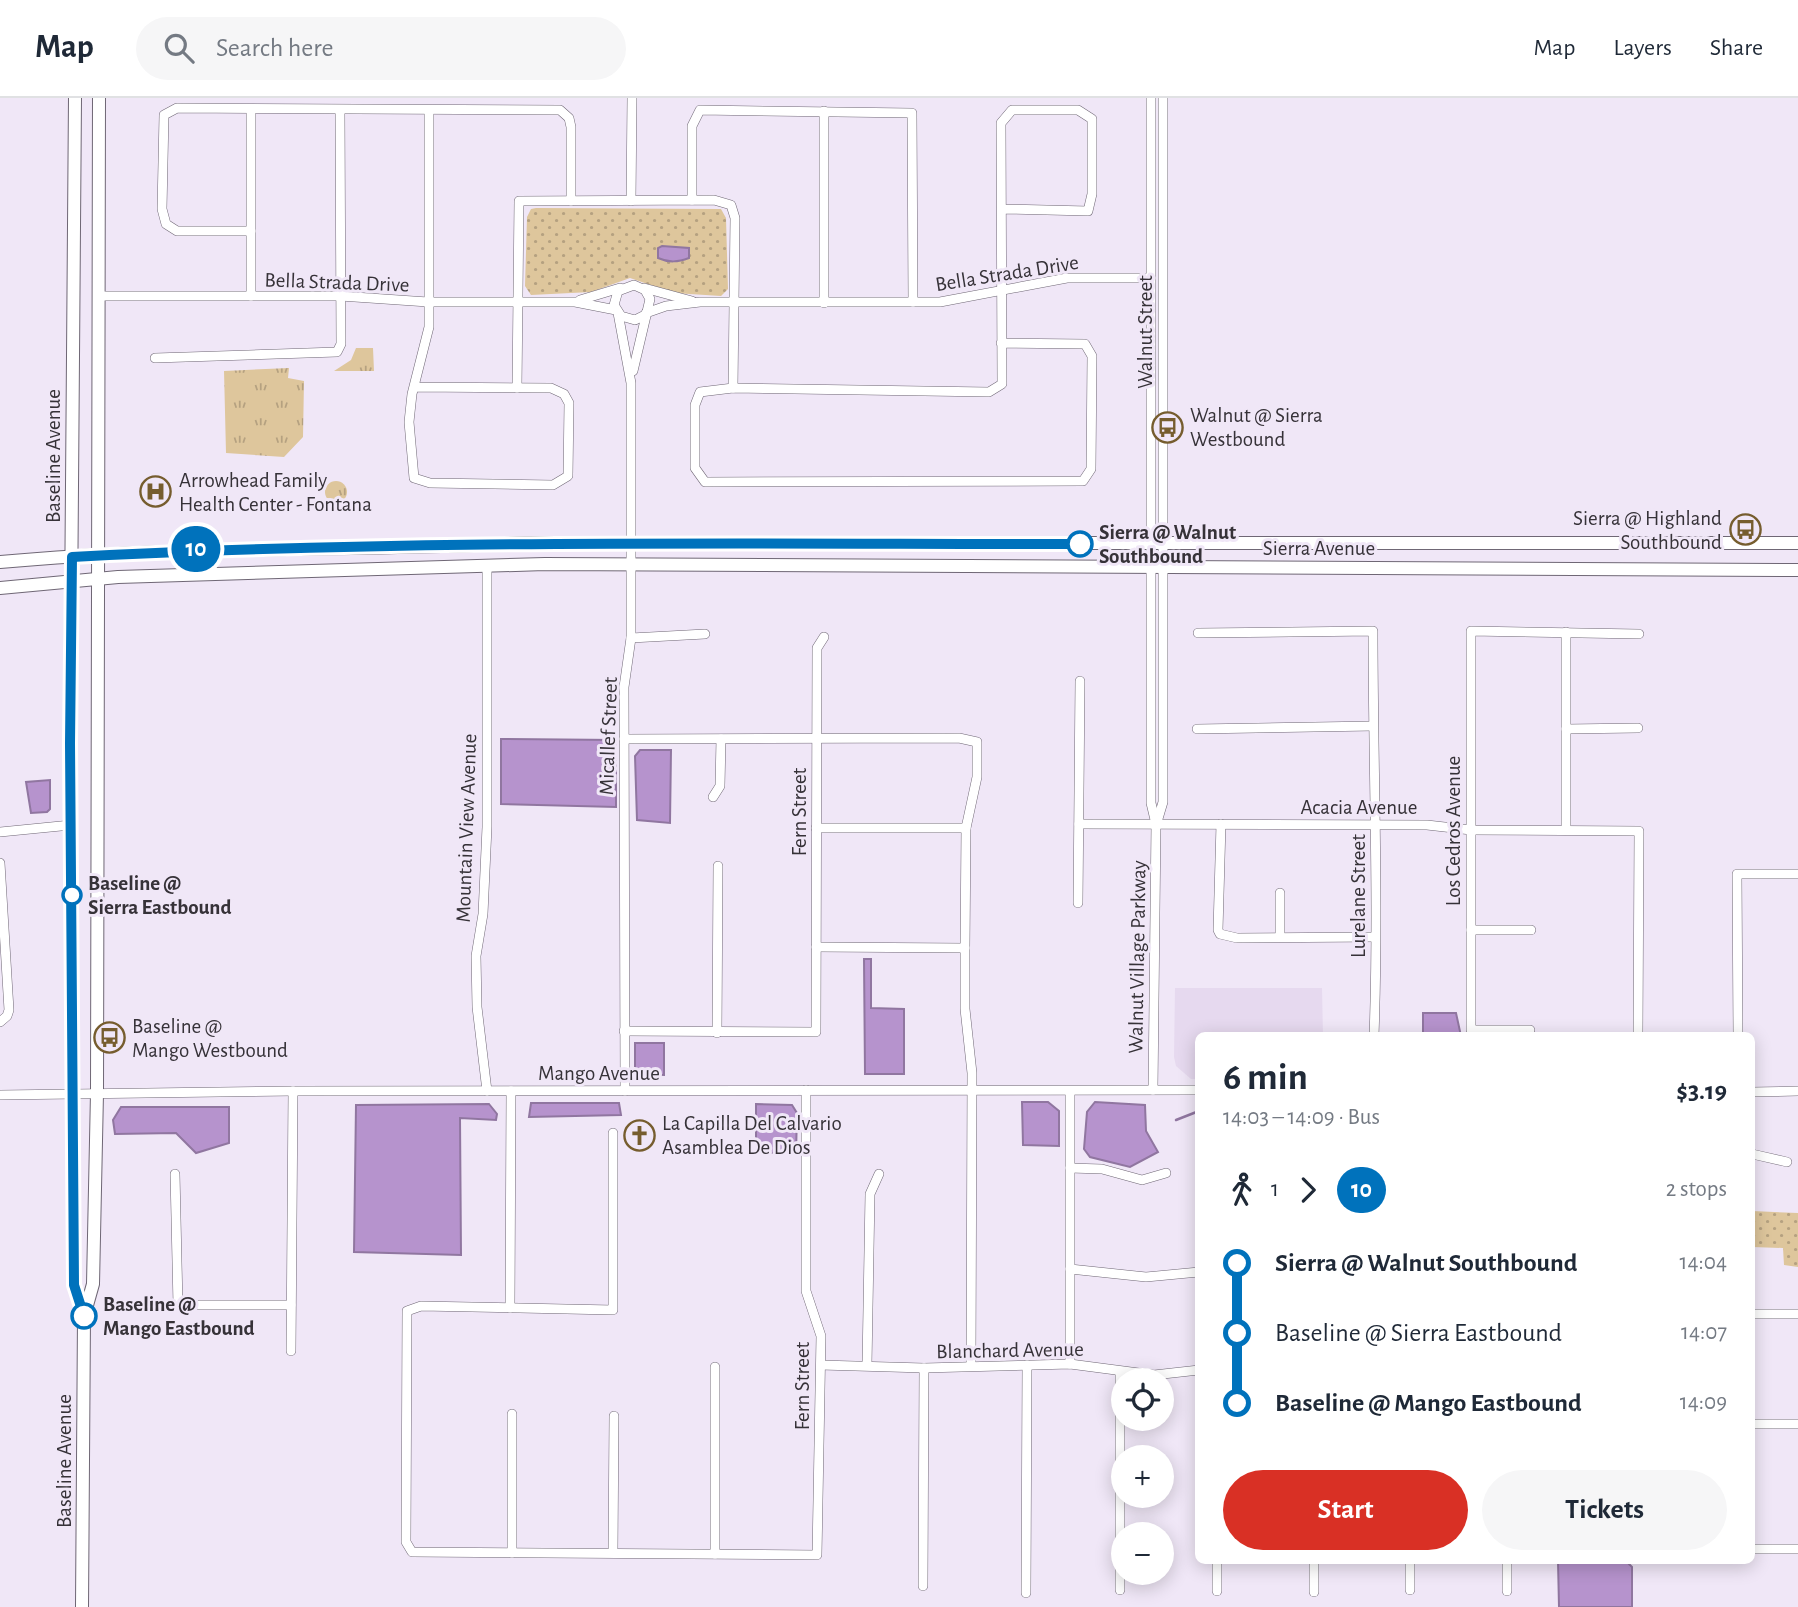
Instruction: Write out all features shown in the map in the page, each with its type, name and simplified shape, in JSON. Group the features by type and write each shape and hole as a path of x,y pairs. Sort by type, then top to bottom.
{"main road":[{"name":"Baseline Avenue","path":"75,98 71,825 74,1285 84,1316"},
{"name":"Baseline Avenue","path":"82,1607 84,1316 93,1284 97,1093 99,98"},
{"name":"Sierra Avenue","path":"0,562 207,549 631,543 1798,543"},
{"name":"Sierra Avenue","path":"0,588 99,579 487,565 631,563 1798,570"}],"street":[{"path":"631,201 632,98"},
{"name":"Walnut Street","path":"1152,98 1151,278 1156,544"},
{"name":"Walnut Street","path":"1156,566 1163,98"},
{"path":"251,231 177,231 166,224 162,209 164,115 177,108 560,110 569,118 571,127 571,201"},
{"path":"251,109 251,296"},
{"path":"155,358 337,352 341,344 340,110"},
{"path":"414,387 551,388 564,394 569,403 568,476 553,485 430,483 414,478 409,422 414,387 429,327 429,110"},
{"path":"692,200 692,126 700,110 912,113 913,302"},
{"path":"1001,343 1084,344 1092,356 1091,469 1083,481 705,481 695,468 695,405 700,392 733,388 989,392 1002,384 1001,343 1001,123 1012,110 1078,110 1092,119 1092,194 1088,211 1002,209"},
{"path":"824,111 824,303"},
{"path":"517,388 519,201 692,200 714,200 731,205 735,218 733,388"},
{"name":"Bella Strada Drive","path":"645,314 666,306 700,302 940,302 1067,278 1151,278"},
{"name":"Bella Strada Drive","path":"639,286 700,302"},
{"path":"639,286 650,299 645,314 630,320 617,312 616,296 622,287 639,286"},
{"name":"Bella Strada Drive","path":"575,302 622,287"},
{"name":"Bella Strada Drive","path":"99,296 340,296 428,302 575,302 617,312"},
{"name":"Micallef Street","path":"617,312 631,383 631,638 624,687 625,1091"},
{"name":"Micallef Street","path":"631,383 645,314"},
{"name":"Mountain View Avenue","path":"487,565 487,827 483,914 476,956 477,1007 487,1091"},
{"name":"Walnut Village Parkway","path":"1153,1090 1156,824 1151,803 1156,566"},
{"name":"Lurelane Street","path":"1198,633 1373,631 1377,826 1374,1032"},
{"name":"Los Cedros Avenue","path":"1530,1030 1471,1030 1471,631 1566,632"},
{"path":"1566,830 1566,632 1639,634"},
{"path":"631,638 705,635"},
{"name":"Fern Street","path":"717,1033 816,1032 817,648 824,637"},
{"path":"1078,903 1080,681"},
{"path":"1197,729 1373,726"},
{"path":"1566,729 1638,728"},
{"path":"624,738 972,739 977,742 978,758 966,828 965,1009 972,1090 971,1365"},
{"path":"713,797 720,786 721,739"},
{"name":"Acacia Avenue","path":"1079,824 1427,825 1471,830 1639,831 1638,1032"},
{"path":"1221,824 1220,934 1237,938 1376,937"},
{"path":"0,832 71,825"},
{"path":"816,828 966,828"},
{"path":"0,863 5,902 4,1019"},
{"path":"624,1031 717,1033 718,866"},
{"path":"1738,1032 1737,874 1798,874"},
{"path":"1280,893 1280,937"},
{"path":"1471,930 1531,930"},
{"path":"816,947 965,948"},
{"name":"Fern Street","path":"715,1554 817,1555 821,1365 820,1329 806,1291 806,1090"},
{"name":"Mango Avenue","path":"0,1095 293,1091 1195,1090"},
{"path":"291,1351 293,1091"},
{"path":"510,1308 511,1091"},
{"path":"1070,1091 1070,1364"},
{"path":"1755,1092 1798,1091"},
{"path":"613,1133 613,1310 421,1306 407,1311 408,1548 417,1554 715,1554 715,1367"},
{"path":"1755,1155 1787,1162"},
{"path":"1070,1168 1102,1169 1143,1180 1166,1173"},
{"path":"175,1174 178,1305 291,1305"},
{"path":"867,1365 870,1194 879,1174"},
{"path":"1070,1269 1146,1277 1195,1272"},
{"path":"1755,1314 1798,1314"},
{"name":"Blanchard Avenue","path":"821,1365 924,1368 1070,1364 1111,1371"},
{"path":"1026,1593 1027,1366"},
{"path":"923,1586 924,1368"},
{"name":"Blanchard Avenue","path":"1174,1373 1195,1370"},
{"path":"512,1414 512,1553"},
{"path":"613,1553 614,1416"},
{"path":"1755,1424 1798,1424"},
{"path":"1120,1431 1120,1591"},
{"path":"1755,1549 1798,1549"},
{"path":"1217,1564 1217,1591"},
{"path":"1314,1564 1314,1592"},
{"path":"1410,1564 1410,1590"},
{"path":"1507,1564 1507,1591"}],"shaded area":[{"path":"658,248 689,248 689,258 666,261 658,258"},
{"path":"501,739 616,740 616,807 501,804"},
{"path":"640,750 671,750 670,823 637,820 635,756"},
{"path":"50,780 50,809 47,812 31,813 26,782"},
{"path":"864,959 871,959 871,1008 904,1009 904,1074 865,1074"},
{"path":"1175,988 1322,988 1323,1032 1195,1032 1195,1079 1191,1079 1176,1066"},
{"path":"1423,1013 1456,1013 1460,1032 1423,1032"},
{"path":"635,1043 664,1043 664,1075 635,1074"},
{"path":"1022,1102 1048,1102 1059,1111 1059,1146 1023,1145"},
{"path":"1095,1102 1145,1105 1146,1131 1158,1152 1130,1167 1090,1157 1084,1149 1087,1112"},
{"path":"531,1103 619,1103 621,1115 529,1117"},
{"path":"489,1104 497,1114 496,1120 460,1118 461,1255 354,1252 356,1105"},
{"path":"756,1104 792,1105 797,1113 796,1154 756,1152"},
{"path":"121,1107 229,1107 229,1143 196,1153 176,1133 115,1134 113,1120"},
{"path":"1558,1564 1629,1564 1632,1567 1632,1607 1559,1607"}],"green space":[{"path":"531,209 721,209 726,218 728,289 721,296 674,293 630,278 591,292 531,295 525,286 527,217"},
{"path":"356,348 373,348 374,371 334,371 351,360"},
{"path":"289,368 288,378 304,381 303,437 284,457 226,453 224,371"},
{"path":"336,481 344,484 347,492 344,500 336,503 328,500 325,492 328,484"},
{"path":"1755,1211 1798,1213 1798,1267 1784,1265 1783,1248 1755,1247"}],"waterway":[{"path":"1176,1120 1195,1113"}],"bus line":[{"name":"10","path":"84,1316 74,1285 72,1164 72,557 237,548 418,548 525,543 1080,544"}],"place":[{"name":"Walnut @ Sierra Westbound","path":"1167,427"},
{"name":"Arrowhead Family Health Center - Fontana","path":"156,492"},
{"name":"Sierra @ Highland Southbound","path":"1745,530"},
{"name":"Sierra @ Walnut Southbound","path":"1080,544"},
{"name":"Baseline @ Sierra Eastbound","path":"72,895"},
{"name":"Baseline @ Mango Westbound","path":"109,1038"},
{"name":"La Capilla Del Calvario Asamblea De Dios","path":"639,1135"},
{"name":"Baseline @ Mango Eastbound","path":"84,1316"}]}
